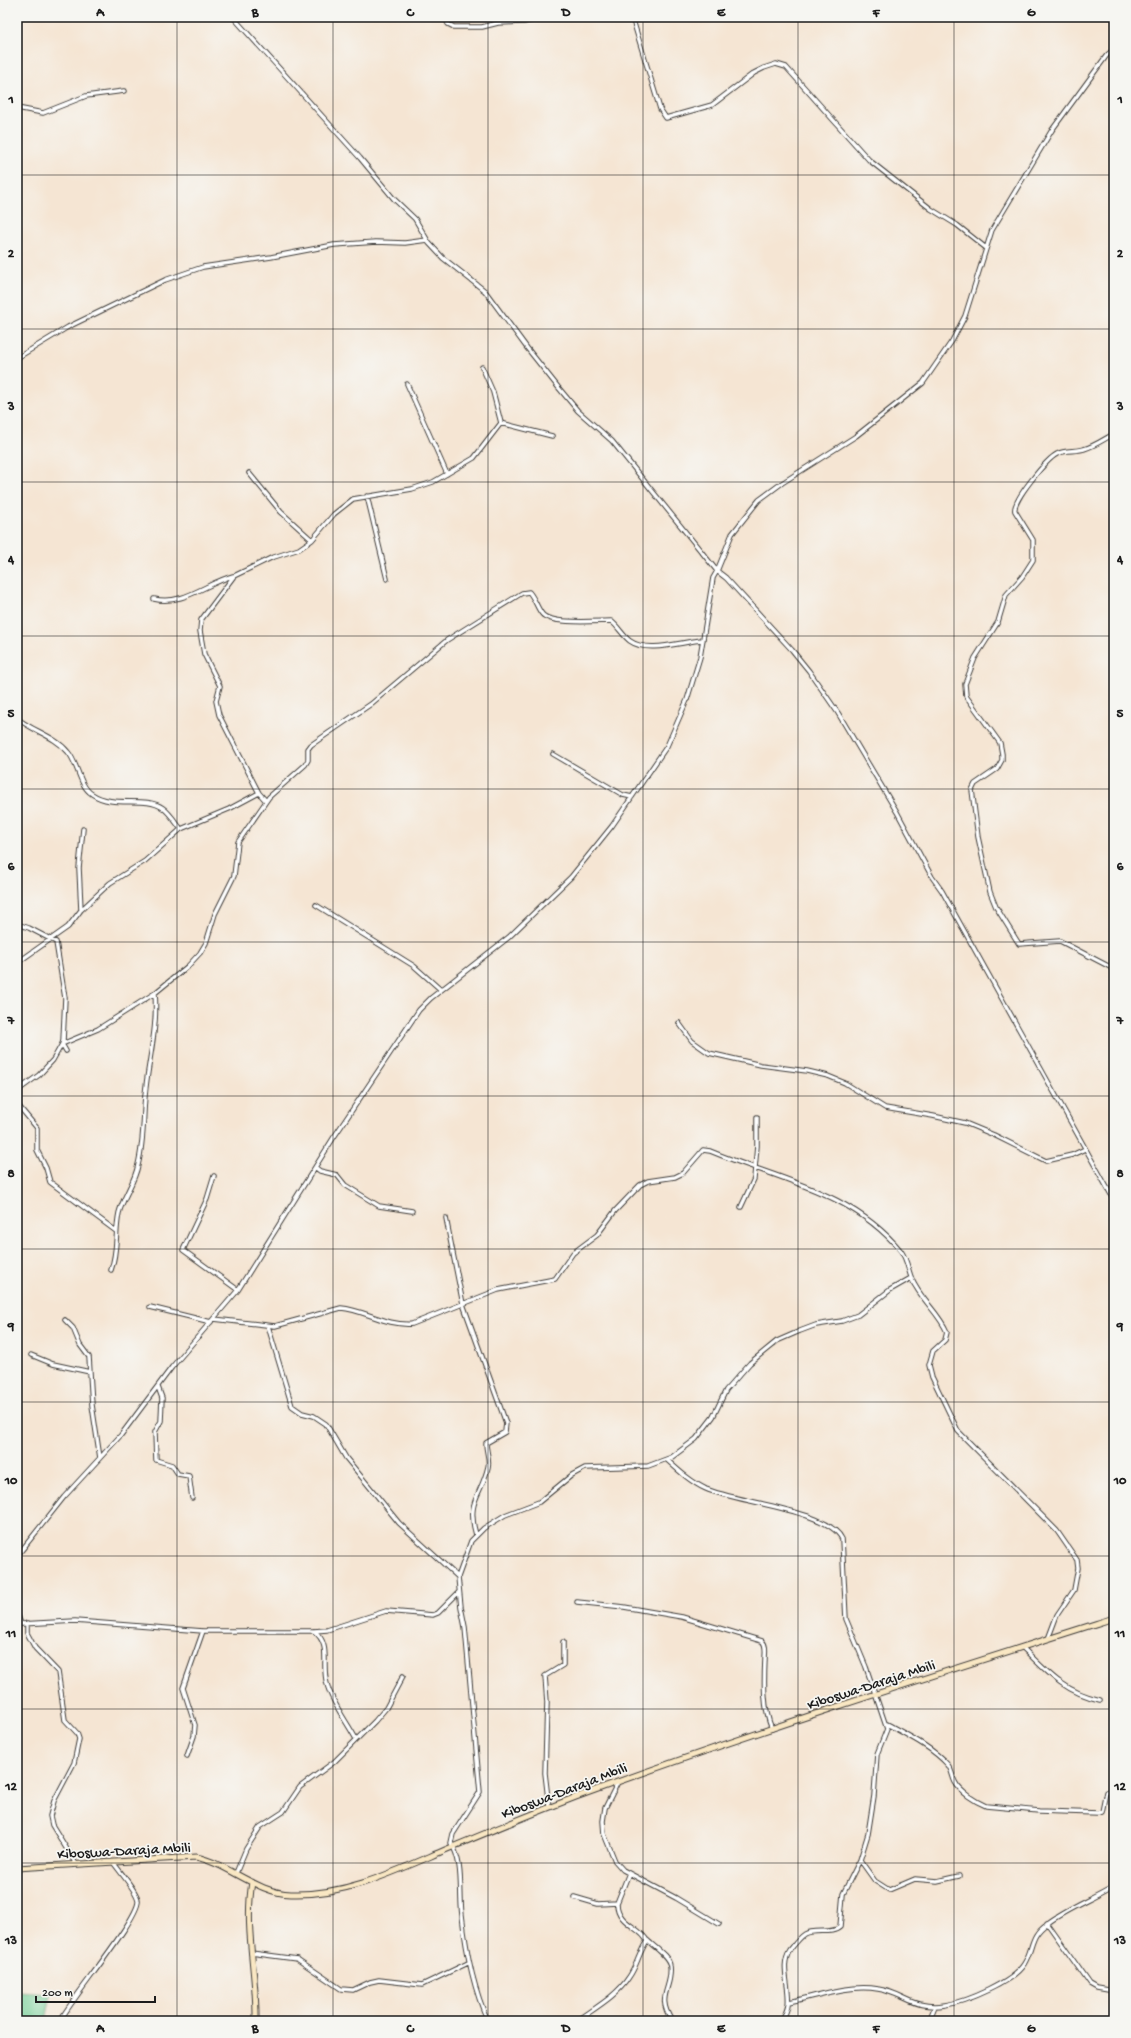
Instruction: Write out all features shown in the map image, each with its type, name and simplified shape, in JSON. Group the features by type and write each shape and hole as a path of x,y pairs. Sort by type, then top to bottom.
{"main road":[{"name":"Kiboswa-Daraja Mbili","path":"17,1868 196,1857 207,1860 272,1891 292,1894 343,1888 375,1880 550,1807 618,1782 772,1729 1114,1618"},
{"path":"252,1882 248,1903 256,2021"}],"street":[{"path":"233,17 360,158 394,199 415,219 427,240 448,264 485,291 527,348 578,411 612,441 718,571 792,650 809,671 838,713 897,812 932,878 942,891 1114,1200"},
{"path":"445,17 448,24 454,27 482,27 498,23 524,22 546,17"},
{"path":"632,17 660,109 666,118 669,119 712,105 754,73 776,64 782,65 786,67 869,160 931,209 957,225 986,248"},
{"path":"17,1556 42,1522 100,1458 158,1387 172,1367 238,1290 405,1029 419,1010 441,990 509,938 571,878 608,831 667,746 682,715 698,664 713,578 718,571 732,534 759,500 782,483 856,436 923,383 952,341 965,316 992,230 1052,130 1107,55 1114,49"},
{"path":"17,108 43,113 86,96 124,91"},
{"path":"17,358 68,327 165,280 203,267 271,257 334,245 376,242 405,243 427,240"},
{"path":"482,367 493,392 501,422"},
{"path":"407,384 447,474"},
{"path":"501,422 552,436"},
{"path":"154,599 164,601 184,598 219,580 234,576 272,558 298,549 312,540 343,505 353,499 412,489 433,482 474,458 501,422"},
{"path":"1114,434 1091,447 1082,450 1064,451 1056,454 1045,465 1016,501 1014,508 1015,511 1033,540 1033,560 1022,577 1006,595 1002,614 976,658 965,690 969,700 1000,743 1002,754 1002,760 997,769 975,784 972,790 982,861 990,892 996,907 1019,944 1060,941 1114,969"},
{"path":"249,473 281,512 312,540"},
{"path":"367,496 387,579"},
{"path":"234,576 201,620 200,631 207,662 217,677 220,686 216,701 219,715 259,793 266,801"},
{"path":"62,1044 98,1029 154,993 188,966 200,953 206,943 216,914 234,876 238,842 266,801 279,787 305,765 308,760 308,748 316,740 371,704 447,640 522,593 529,592 543,615 548,618 572,621 611,621 629,641 640,645 672,646 703,640"},
{"path":"17,718 52,739 69,752 91,794 107,800 127,803 140,801 163,808 181,829"},
{"path":"553,754 623,795 632,797"},
{"path":"17,963 53,940 68,927 81,910 110,883 145,861 181,829 228,810 259,793"},
{"path":"81,910 79,868 83,829"},
{"path":"316,905 414,966 441,990"},
{"path":"17,924 29,928 56,942 65,998 62,1044 53,1060 39,1075 17,1091"},
{"path":"111,1270 120,1211 138,1166 144,1131 145,1095 156,1016 154,993"},
{"path":"680,1023 692,1042 709,1053 762,1066 807,1071 828,1076 845,1083 885,1108 965,1123 994,1135 1046,1161 1072,1155 1085,1149"},
{"path":"62,1044 66,1051"},
{"path":"17,1104 37,1128 37,1150 46,1168 50,1182 116,1231"},
{"path":"741,1207 754,1179 757,1146 757,1117"},
{"path":"150,1307 213,1321 268,1326 286,1324 340,1308 397,1324 412,1324 498,1290 555,1279 574,1253 597,1235 615,1211 640,1185 648,1181 675,1177 684,1173 703,1150 710,1151 820,1192 845,1203 880,1230 900,1251 906,1260 911,1278 947,1332 945,1340 933,1351 929,1365 932,1377 958,1431 1058,1532 1077,1560 1078,1568 1074,1591 1057,1615 1048,1639"},
{"path":"316,1168 320,1171 337,1174 345,1185 379,1206 412,1212"},
{"path":"214,1176 207,1199 183,1250 238,1290"},
{"path":"446,1218 463,1304 506,1423 505,1432 486,1443 489,1466 473,1505 471,1514 476,1535"},
{"path":"488,2021 468,1963 462,1915 459,1858 453,1847 451,1839 477,1799 481,1784 471,1701 465,1627 458,1577 466,1552 476,1535 492,1522 539,1502 578,1470 592,1467 648,1466 667,1460 696,1439 713,1417 726,1390 756,1358 777,1342 816,1325 842,1321 858,1315 890,1290 911,1278"},
{"path":"65,1320 73,1328 80,1345 89,1354 92,1405 100,1458"},
{"path":"268,1326 292,1406 302,1414 314,1416 326,1424 346,1458 399,1524 458,1577"},
{"path":"31,1355 54,1364 90,1372"},
{"path":"158,1387 162,1398 162,1421 155,1432 156,1460 172,1465 178,1474 189,1476 192,1498"},
{"path":"667,1460 689,1480 706,1489 739,1499 789,1511 836,1530 842,1539 846,1618 887,1724 887,1733 877,1754 872,1813 860,1860 843,1894 840,1927 833,1931 804,1934 789,1953 786,1964 789,2002 787,2012 780,2021"},
{"path":"17,1614 19,1624 75,1621 203,1631 314,1631 327,1630 386,1611 432,1615 438,1612 459,1592"},
{"path":"577,1602 624,1607 682,1617 762,1641 765,1647 765,1684 769,1723 772,1729"},
{"path":"27,1623 27,1633 33,1644 58,1672 65,1720 77,1733 79,1738 74,1763 54,1801 50,1816 52,1824 76,1864"},
{"path":"187,1756 194,1736 195,1725 183,1688 203,1631"},
{"path":"314,1631 322,1638 324,1645 326,1683 356,1739"},
{"path":"550,1807 545,1773 547,1702 544,1676 563,1665 563,1642"},
{"path":"1022,1647 1044,1670 1063,1685 1077,1694 1100,1700"},
{"path":"236,1873 246,1849 260,1827 283,1812 300,1787 330,1765 386,1708 403,1676"},
{"path":"887,1724 912,1738 941,1759 949,1766 955,1782 960,1788 979,1803 986,1806 1039,1811 1098,1813 1102,1812 1104,1808 1106,1792 1114,1789"},
{"path":"618,1782 605,1808 603,1821 604,1834 615,1861 629,1874 676,1898 719,1924"},
{"path":"860,1860 876,1881 889,1890 914,1879 937,1881 959,1876"},
{"path":"60,2021 127,1926 138,1907 137,1896 113,1862"},
{"path":"629,1874 617,1903 619,1913 628,1925 648,1940 667,1958 671,1966 664,1998 666,2012 672,2021"},
{"path":"789,2002 835,1992 868,1988 891,1993 911,2002 935,2006 970,1998 988,1990 1019,1969 1024,1964 1034,1937 1047,1923 1114,1886"},
{"path":"574,1897 598,1904 617,1903"},
{"path":"1047,1923 1090,1984 1097,1988 1114,1991"},
{"path":"577,2021 612,1996 621,1987 629,1977 638,1955 648,1940"},
{"path":"251,1953 297,1959 342,1989 349,1991 379,1980 422,1985 468,1963"},
{"path":"929,2021 935,2006"}],"green space":[{"path":"17,1992 51,1994 46,2021 17,2021"}]}
